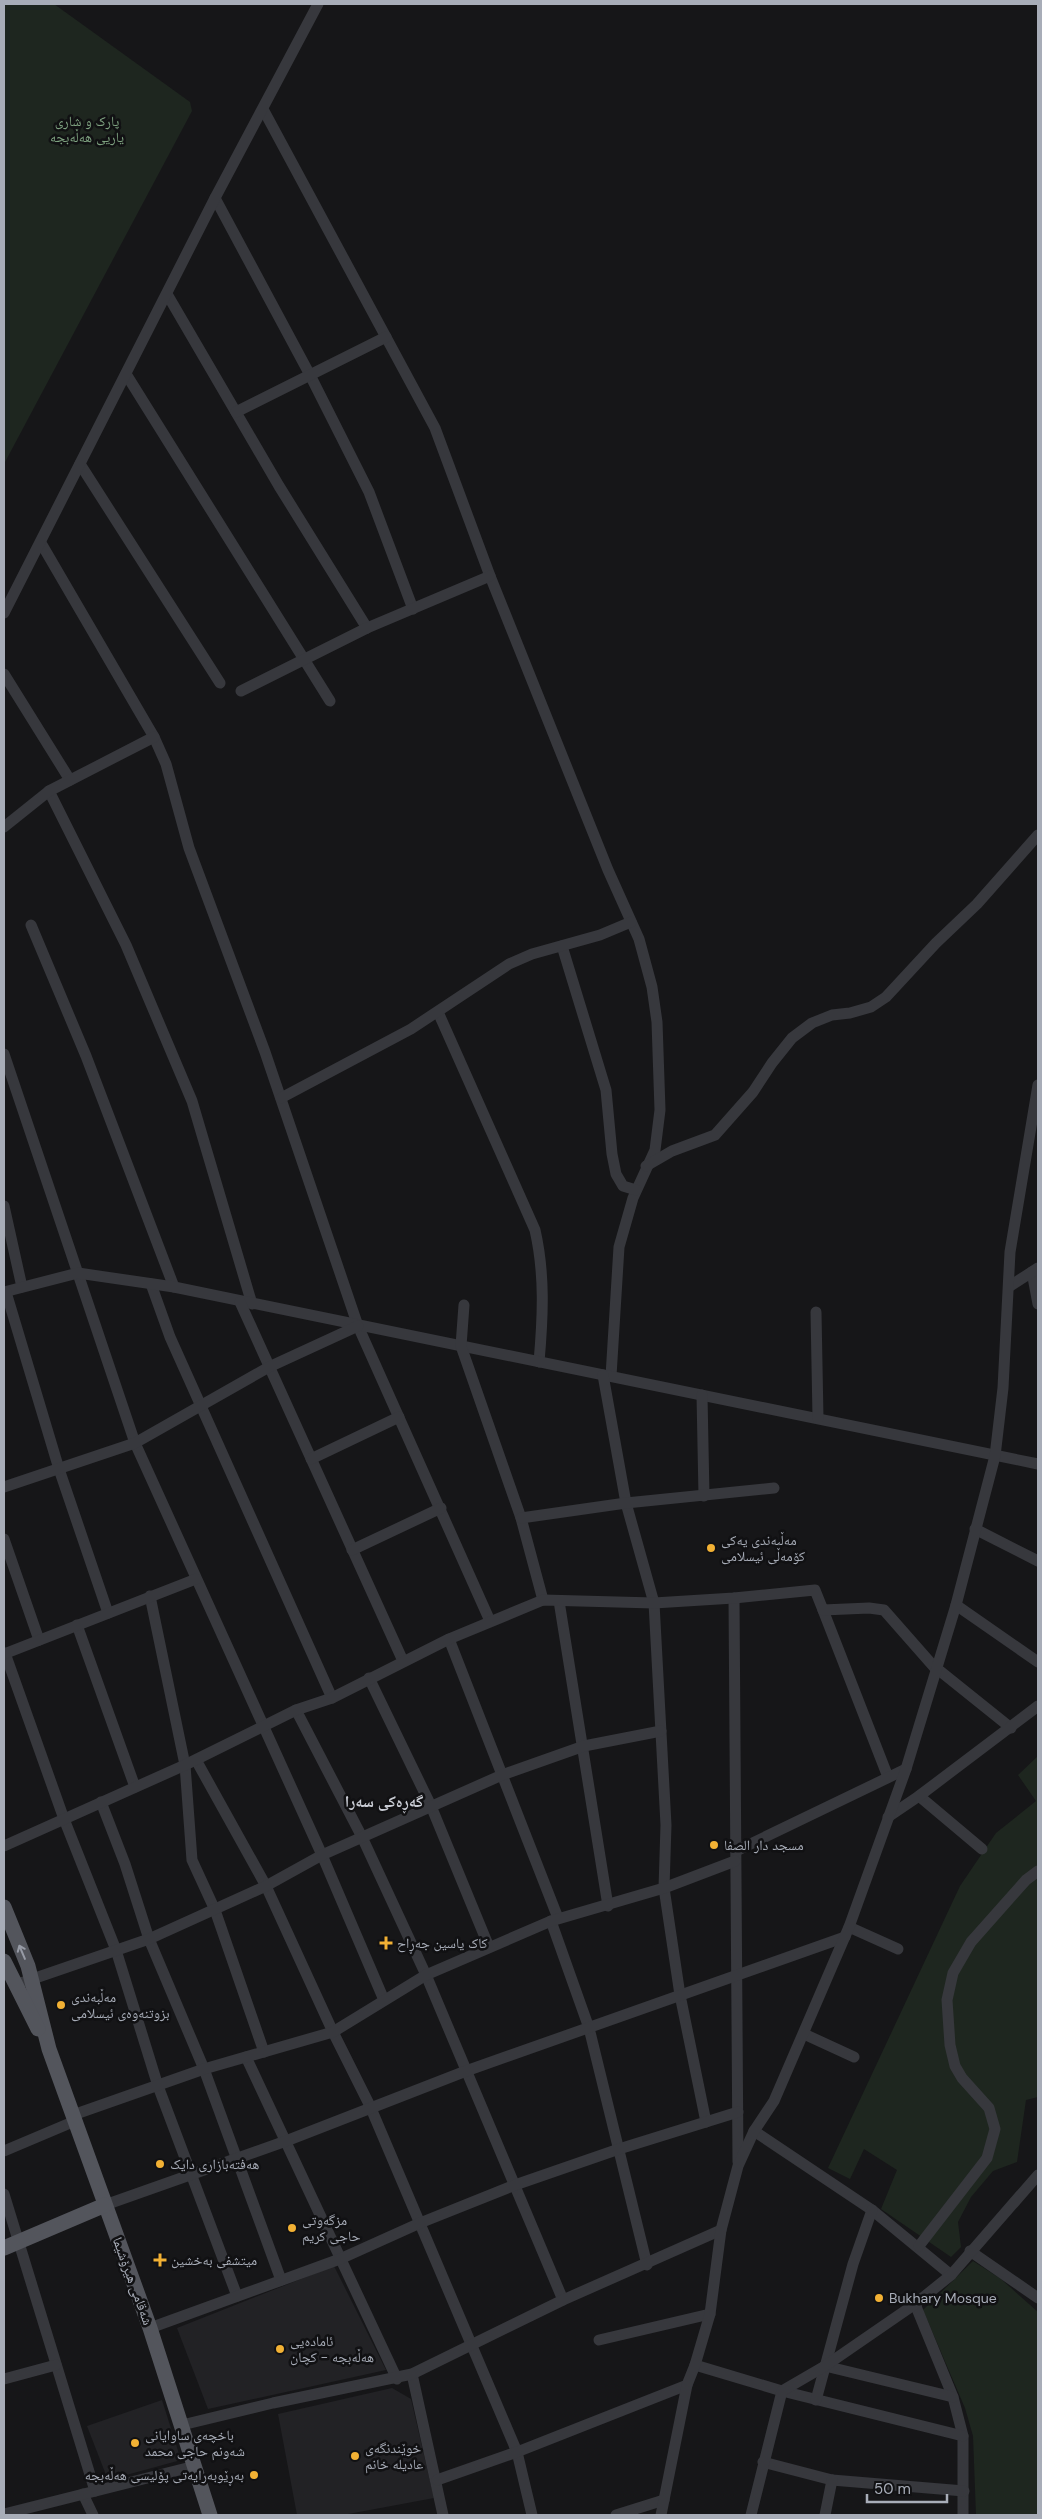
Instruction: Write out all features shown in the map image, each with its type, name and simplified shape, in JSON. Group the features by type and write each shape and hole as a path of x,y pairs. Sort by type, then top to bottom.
{"main road":[{"path":"4,1907 32,1979 49,2049"},
{"path":"4,1961 49,2049"},
{"name":"شەقامی هیرۆشیما","path":"49,2049 150,2328 210,2515"},
{"path":"11,2245 106,2205"}],"street":[{"path":"4,614 216,198 318,4"},
{"path":"263,109 435,428 490,576 639,940 652,987 659,1041 660,1110 658,1135 655,1150 636,1190 619,1247 607,1376 626,1503 654,1603 666,1825 664,1888 680,1995 706,2122"},
{"path":"216,198 310,375 369,492 413,609"},
{"path":"167,294 367,628"},
{"path":"236,412 386,337"},
{"path":"126,374 330,701"},
{"path":"80,464 220,683"},
{"path":"41,543 154,737 166,764 189,848 280,1098 358,1326 490,1621"},
{"path":"241,691 367,628 490,576"},
{"path":"4,674 70,780"},
{"path":"4,827 49,791 154,737"},
{"path":"49,791 126,946 192,1101 252,1304"},
{"path":"646,1166 672,1151 715,1135 753,1092 772,1062 792,1038 812,1023 832,1015 850,1013 872,1006 886,997 936,943 978,904 1038,835"},
{"path":"280,1098 411,1029 509,964 562,946 600,936 631,922"},
{"path":"31,925 86,1056 174,1288"},
{"path":"562,946 606,1090 612,1154 616,1174 623,1186 636,1190"},
{"path":"438,1012 535,1230 541,1254 544,1312 539,1362"},
{"path":"4,1054 135,1443 262,1727 322,1855 384,2000"},
{"path":"661,2515 687,2385 710,2314 721,2230 738,2166 754,2131 774,2101 847,1932 906,1769 935,1668 956,1605 974,1529 995,1456 1003,1388 1010,1286 1010,1252 1038,1086"},
{"path":"4,1206 22,1287"},
{"path":"1010,1286 1035,1270 1038,1304"},
{"path":"108,1613 59,1468 5,1292 78,1272 174,1288 1038,1464"},
{"path":"151,1284 170,1337 200,1406 332,1698"},
{"path":"240,1302 403,1661"},
{"path":"464,1305 461,1346 521,1518 543,1600"},
{"path":"816,1312 818,1418"},
{"path":"4,1487 135,1443 269,1367 358,1326"},
{"path":"702,1395 704,1496"},
{"path":"311,1459 400,1417"},
{"path":"521,1518 626,1503 774,1488"},
{"path":"352,1550 441,1508"},
{"path":"974,1529 1038,1561"},
{"path":"4,1539 38,1640"},
{"path":"196,1579 5,1653 64,1819 116,1950 158,2086 237,2296"},
{"path":"4,1846 196,1760 296,1710 332,1698 449,1639 543,1600 654,1603 816,1590 888,1777"},
{"path":"150,1596 185,1765 192,1860 216,1910 264,2052"},
{"path":"734,1598 738,2166"},
{"path":"559,1601 584,1746 608,1906"},
{"path":"956,1605 1038,1662"},
{"path":"823,1610 869,1608 884,1610 935,1668 1011,1728"},
{"path":"77,1625 135,1787"},
{"path":"449,1639 555,1919 589,2028 647,2265"},
{"path":"369,1678 431,1806 489,1948"},
{"path":"888,1817 1011,1728 1038,1706"},
{"path":"296,1710 362,1838 426,1975 564,2300"},
{"path":"15,1985 149,1939 266,1886 322,1855 502,1775 584,1746 661,1731"},
{"path":"196,1760 266,1886 333,2032 370,2106 517,2452 532,2515"},
{"path":"4,2151 74,2118 204,2069 333,2032 426,1975 555,1919 608,1906 664,1888 736,1856 906,1769"},
{"path":"919,1796 982,1849"},
{"path":"101,1802 149,1939 204,2069 281,2280"},
{"path":"919,2246 987,2158 995,2129 989,2108 962,2078 955,2066 950,2045 947,2000 953,1973 971,1942 1026,1880 1038,1871"},
{"path":"106,2205 286,2140 370,2106 738,1974 847,1932 898,1949"},
{"path":"804,2034 854,2057"},
{"path":"246,2057 397,2379"},
{"path":"150,2328 340,2259 420,2223 515,2185 619,2149 738,2112"},
{"path":"754,2131 872,2210 919,2246 951,2275"},
{"path":"752,2515 763,2462 782,2392 915,2304 951,2275 1038,2175"},
{"path":"4,2194 11,2245 56,2364 95,2491"},
{"path":"816,2400 853,2264 872,2210"},
{"path":"182,2425 273,2403 397,2379 412,2374 564,2300 647,2265 721,2230"},
{"path":"970,2251 1038,2298"},
{"path":"915,2304 953,2397 963,2436 964,2491 962,2515"},
{"path":"599,2340 710,2314"},
{"path":"4,2379 56,2364"},
{"path":"695,2365 782,2392 963,2436"},
{"path":"824,2366 953,2397"},
{"path":"412,2374 437,2480 443,2515"},
{"path":"437,2480 517,2452 687,2385"},
{"path":"763,2462 832,2480 964,2491"},
{"path":"4,2514 195,2466"},
{"path":"825,2515 832,2480"},
{"path":"83,2494 93,2515"},
{"path":"616,2515 664,2500"}],"shaded area":[{"name":"ئامادەیی هەڵەبجە - کچان","path":"334,2266 386,2370 208,2409 177,2328"},
{"name":"خوێندنگەی عادیلە خانم","path":"392,2388 411,2399 434,2498 343,2515 297,2515 278,2414"},
{"name":"باخچە‌ی ساوایانی شە‌ونم حاجی محمد","path":"162,2400 181,2460 108,2480 87,2426"}],"green space":[{"name":"پارک و شاری یاریی ھەڵەبجە","path":"4,4 54,4 190,102 192,111 4,464"},
{"path":"1038,1756 1038,2097 1026,2100 1017,2162 993,2171 971,2197 958,2222 961,2247 951,2257 881,2209 897,2170 864,2149 850,2179 828,2168 960,1886 996,1833 1036,1801 1018,1775"},
{"path":"973,2261 1001,2279 1038,2312 1038,2515 976,2515 973,2436 965,2408 923,2310"}],"place":[{"name":"مەڵبەندی یەکی کۆمەڵی ئیسلامی","path":"711,1548"},
{"name":"مسجد دار الصفا","path":"714,1845"},
{"name":"کاک یاسین جەڕاح","path":"386,1943"},
{"name":"مەڵبەندی بزوتنەوەی ئیسلامی","path":"61,2005"},
{"name":"هەفتەبازاری دایک","path":"160,2164"},
{"name":"مزگە‌وتی حاجی كریم","path":"292,2228"},
{"name":"میتشفی بەخشین","path":"160,2260"},
{"name":"Bukhary Mosque","path":"879,2298"},
{"name":"ئامادەیی هەڵەبجە - کچان","path":"280,2349"},
{"name":"باخچە‌ی ساوایانی شە‌ونم حاجی محمد","path":"135,2443"},
{"name":"خوێندنگەی عادیلە خانم","path":"355,2456"},
{"name":"بەڕێوبەرایەتی پۆلیسی هەڵەبجە","path":"254,2475"}],"district":[{"name":"گەڕەکی سەرا","path":"384,1801"}]}
